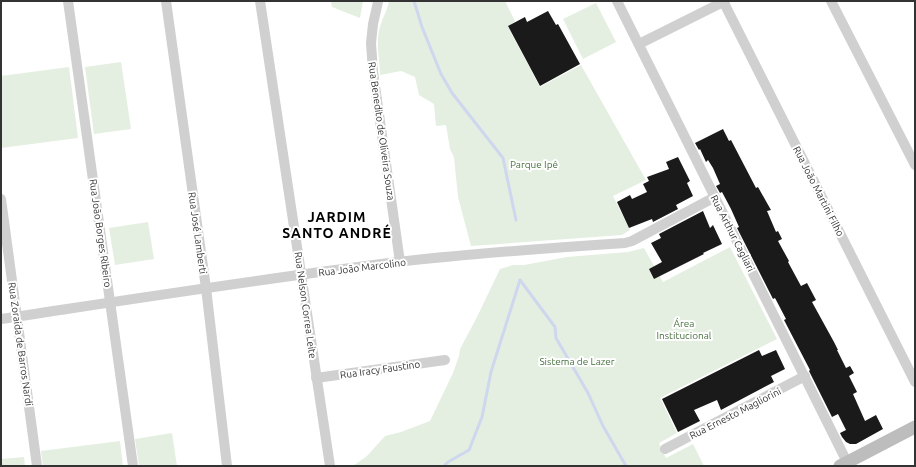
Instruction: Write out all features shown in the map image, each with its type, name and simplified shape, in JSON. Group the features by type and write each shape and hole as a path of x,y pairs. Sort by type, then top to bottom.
{"street":[{"name":"Rua João Borges Ribeiro","path":"68,1 133,466"},
{"name":"Rua José Lamberti","path":"166,1 206,288 227,466"},
{"name":"Rua Nelson Correa Leite","path":"260,1 330,466"},
{"name":"Rua Arthur Cagliari","path":"617,1 804,376 846,465"},
{"path":"639,44 724,1"},
{"name":"Rua João Martini Filho","path":"724,1 915,382"},
{"path":"831,1 915,164"},
{"name":"Rua Benedito de Oliveira Souza","path":"378,2 373,24 371,43 373,72 400,262"},
{"name":"Rua João Marcolino","path":"1,319 302,274 400,262 475,254 625,243 632,241 715,197"},
{"name":"Rua Zoraida de Barros Nardi","path":"1,199 37,466"},
{"name":"Rua Iracy Faustino","path":"316,378 444,360"},
{"name":"Rua Ernesto Magliorini","path":"665,449 804,376"},
{"path":"846,465 915,427"}],"green space":[{"path":"331,1 363,1 360,18 332,7"},
{"name":"Parque Ipê","path":"389,1 505,1 515,21 508,27 540,87 581,65 646,180 613,196 630,230 622,235 471,246 458,197 454,157 450,149 446,125 436,126 434,104 419,95 415,77 401,71 380,75 378,36"},
{"path":"596,3 616,42 583,59 563,19"},
{"path":"121,62 131,129 94,134 85,67"},
{"path":"69,67 78,138 1,148 1,76"},
{"path":"148,222 154,259 115,265 109,228"},
{"path":"730,247 777,339 660,398 677,433 659,443 666,458 693,444 704,466 353,466 367,456 385,436 401,432 430,421 453,373 460,349 500,269 513,265 524,265 567,257 628,252 644,248 663,282"},
{"path":"172,433 177,466 139,466 135,439"},
{"path":"120,441 123,466 43,466 41,451"},
{"path":"24,457 25,466 1,466 1,459"}],"building":[{"path":"548,11 556,25 558,24 580,64 540,86 508,26 525,17 527,22"},
{"path":"723,129 729,141 731,140 756,188 758,187 771,210 767,211 776,232 778,231 782,239 778,241 789,261 788,262 801,286 807,283 816,300 812,302 834,342 846,368 850,366 854,373 849,376 857,392 853,394 865,421 876,415 883,429 856,444 846,442 842,437 840,433 846,430 838,414 832,417 784,320 786,319 775,298 773,299 737,228 739,227 731,209 722,192 720,193 716,186 720,184 713,168 708,160 706,162 700,149 699,150 695,143"},
{"path":"678,157 690,181 687,183 693,196 676,205 678,209 653,222 652,219 629,228 617,202 630,195 632,199 647,192 643,184 649,181 647,177 669,169 666,162"},
{"path":"703,211 710,228 713,225 722,244 654,279 649,269 662,262 651,243 661,238 659,234"},
{"path":"759,350 762,356 776,350 785,369 771,376 774,382 721,410 717,400 694,410 700,421 678,432 662,399"}],"waterway":[{"path":"414,1 422,27 441,74 452,93 503,158 516,220"},
{"path":"520,280 555,327 556,338 588,393 603,426 626,466"},
{"path":"444,466 448,462 469,450 482,417 491,372 520,280"}],"district":[{"name":"JARDIM SANTO ANDRÉ","path":"337,226"}],"park label":[{"name":"Área Institucional","path":"684,328"},
{"name":"Sistema de Lazer","path":"577,361"}]}
